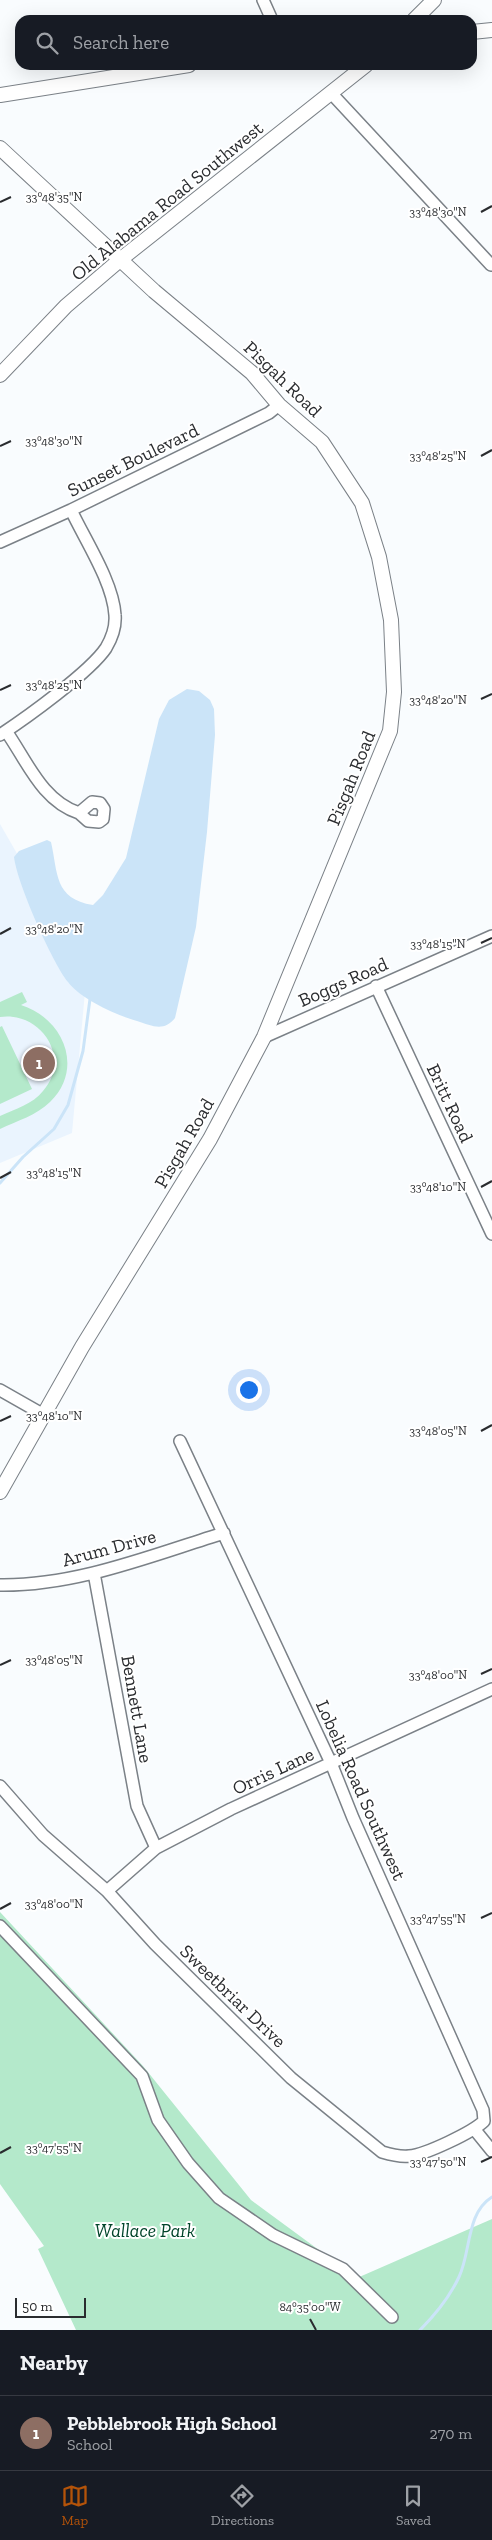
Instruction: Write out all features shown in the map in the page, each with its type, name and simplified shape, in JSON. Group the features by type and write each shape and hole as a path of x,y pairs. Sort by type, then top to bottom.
{"street":[{"path":"263,0 270,15"},
{"path":"419,15 434,0"},
{"path":"477,32 492,30"},
{"path":"0,95 158,70"},
{"name":"Old Alabama Road Southwest","path":"0,375 66,306 122,259 360,70"},
{"path":"332,94 491,265"},
{"name":"Pisgah Road","path":"0,148 122,259 154,291 252,373 279,405 322,442 362,503 379,556 391,620 394,692 390,731 264,1038 210,1139 44,1415 0,1492"},
{"name":"Sunset Boulevard","path":"0,542 269,413 279,405"},
{"path":"70,510 110,595 116,616 115,629 107,647 98,658 3,733 37,780 52,796 68,809 79,813"},
{"name":"Boggs Road","path":"264,1038 376,986 492,936"},
{"name":"Britt Road","path":"376,986 492,1234"},
{"path":"0,1390 44,1415"},
{"name":"Lobelia Road Southwest","path":"180,1441 332,1763 353,1818 483,2110 484,2122 475,2130"},
{"name":"Arum Drive","path":"0,1585 20,1585 94,1573 224,1532"},
{"name":"Bennett Lane","path":"94,1573 137,1806 156,1848"},
{"name":"Orris Lane","path":"107,1891 156,1848 231,1810 492,1689"},
{"name":"Sweetbriar Drive","path":"0,1786 43,1835 107,1891 155,1944 291,2078 382,2152 396,2156 412,2156 475,2130"},
{"path":"0,1926 142,2076 158,2120 188,2163 219,2198 272,2235 343,2270 392,2317"},
{"path":"475,2130 492,2151"}],"shaded area":[{"path":"0,824 66,939 85,992 72,1133 0,1163"}],"green space":[{"path":"22,992 27,1002 21,1005 36,1012 58,1032 67,1060 66,1074 61,1089 45,1107 0,1129 0,1116 23,1106 39,1096 51,1078 54,1065 53,1052 48,1039 39,1029 28,1021 15,1017 0,1017 0,1002"},
{"path":"2,1026 32,1089 0,1104 0,1027"},
{"name":"Wallace Park","path":"0,1912 143,2066 251,2200 357,2278 492,2219 492,2330 76,2330 38,2249 44,2246 0,2184"}],"water":[{"path":"187,689 199,691 210,700 214,709 215,735 207,832 196,927 175,1018 167,1025 157,1027 110,1011 90,1001 68,982 53,958 36,922 21,885 14,857 19,851 47,840 51,842 57,874 64,891 80,902 93,905 103,895 126,858 159,719 169,700"}],"waterway":[{"path":"0,1183 23,1157 54,1129 68,1105 83,1051 90,999"},
{"path":"420,2330 442,2305 459,2277 473,2223 484,2204 492,2197"}],"place":[{"name":"Pebblebrook High School","path":"39,1063"}]}
